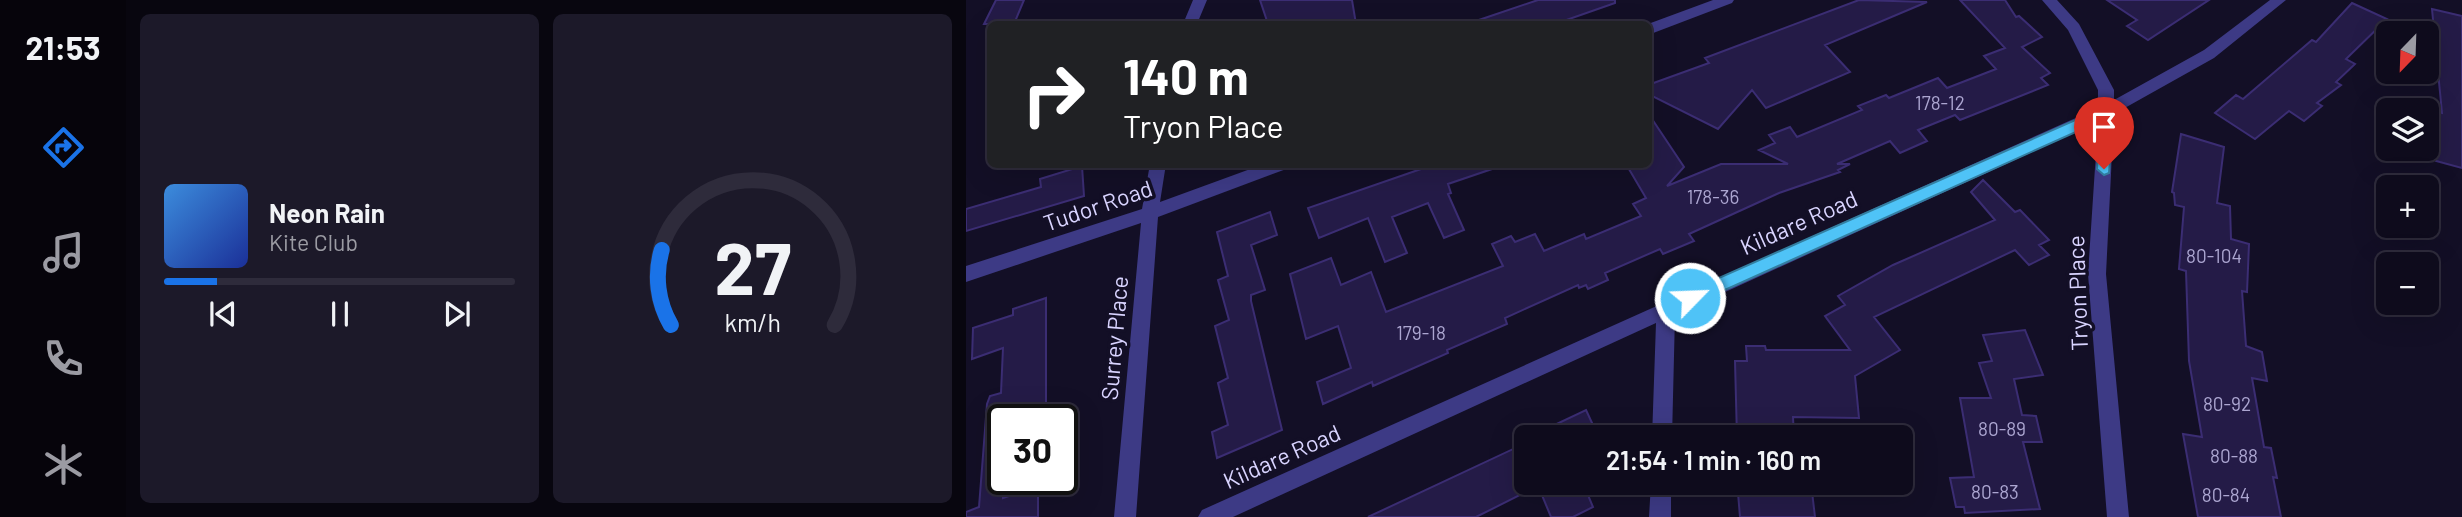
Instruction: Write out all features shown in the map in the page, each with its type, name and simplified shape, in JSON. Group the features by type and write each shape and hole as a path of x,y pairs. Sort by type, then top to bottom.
{"street":[{"path":"1191,21 1200,0"},
{"path":"1652,28 1727,0"},
{"name":"Tryon Place","path":"2049,0 2074,27 2106,90 2097,274 2118,517"},
{"name":"Kildare Road","path":"1209,517 2107,111 2209,54 2279,0"},
{"name":"Surrey Place","path":"1125,517 1150,214 1157,168"},
{"name":"Tudor Road","path":"966,274 1150,214 1272,168"},
{"path":"1662,425 1666,309"},
{"path":"1660,517 1661,495"}],"building":[{"path":"996,0 1024,0 1015,21 987,21 987,24 984,24"},
{"path":"1260,0 1352,0 1356,21 1267,21"},
{"path":"1538,0 1615,0 1615,3 1564,21 1476,21"},
{"path":"1859,0 1927,2 1825,45 1850,72 1766,108 1752,90 1718,129 1652,96 1652,84 1709,63 1705,58"},
{"path":"1960,0 2005,0 2016,17 2019,16 2042,37 2022,47 2050,73 2041,78 2048,85 1960,120 1955,115 1918,130 1927,141 1900,153 1890,141 1837,164 1850,164 1838,170 1840,172 1779,193 1689,234 1694,241 1663,254 1660,249 1605,273 1608,280 1588,289 1586,285 1579,288 1578,285 1505,318 1507,324 1447,350 1448,353 1373,386 1372,382 1323,404 1317,382 1351,368 1338,326 1306,339 1290,274 1331,258 1341,285 1371,272 1386,312 1503,266 1492,244 1511,236 1515,242 1535,234 1544,251 1584,234 1586,239 1641,216 1633,204 1646,198 1628,168 1652,168 1652,119 1684,167 1667,186 1721,164 1788,164 1759,150 1775,143 1769,135 1790,127 1797,137 1862,110 1858,106 1886,95 1889,98 1938,78 1947,88 1996,69 1984,56 2005,48"},
{"path":"2107,0 2209,0 2148,40 2127,26 2137,20"},
{"path":"2352,3 2387,19 2376,21 2376,30 2346,59 2355,64 2336,82 2341,85 2317,103 2322,106 2304,121 2289,111 2255,139 2215,113 2236,95 2243,99 2312,40 2316,42"},
{"path":"2432,9 2462,16 2462,168 2436,161 2439,161 2439,112 2442,113 2439,84 2440,21 2433,21"},
{"path":"2181,134 2224,147 2217,203 2230,206 2231,239 2249,244 2247,292 2242,291 2246,346 2262,352 2267,381 2252,378 2264,447 2271,448 2277,478 2273,477 2281,517 2198,517 2183,434 2202,437 2189,361 2186,271 2179,269 2184,207 2175,205 2172,192"},
{"path":"1082,168 1084,196 966,231 966,209 1041,187 1040,179"},
{"path":"1495,168 1448,184 1451,193 1448,194 1464,230 1444,238 1428,203 1392,217 1407,253 1385,262 1368,218 1319,238 1308,208 1421,169"},
{"path":"1983,180 2015,212 2020,210 2049,240 2039,245 2049,255 2029,265 2015,250 1874,317 1900,350 1855,376 1859,418 1793,417 1793,425 1737,425 1735,361 1747,361 1746,346 1765,346 1766,350 1850,350 1825,316 1845,305 1838,296 1893,265 1995,220 1971,192"},
{"path":"1270,212 1277,235 1251,245 1265,290 1251,295 1251,301 1282,430 1217,458 1212,432 1228,425 1218,383 1228,378 1215,326 1229,320 1218,280 1228,276 1217,232"},
{"path":"1046,298 1046,404 987,404 990,396 1001,393 1003,348 972,359 973,328 1013,315 1013,309"},
{"path":"2025,330 2043,375 2014,379 2022,415 2036,416 2042,442 2023,442 2040,509 1965,513 1964,507 1956,507 1950,478 1974,477 1960,398 1991,398 1979,363 1992,361 1983,335"},
{"path":"987,404 987,495 1003,495 1003,498 1012,495 1038,495 1038,517 966,517 966,512 979,507"},
{"path":"1586,410 1593,425 1554,425"},
{"path":"1514,449 1514,495 1520,495 1476,517 1368,517"},
{"path":"1542,495 1588,495 1593,507 1573,517 1551,517"},
{"path":"1738,495 1812,495 1815,517 1740,517"}],"route":[{"path":"1690,298 2107,111 2104,169"}]}
